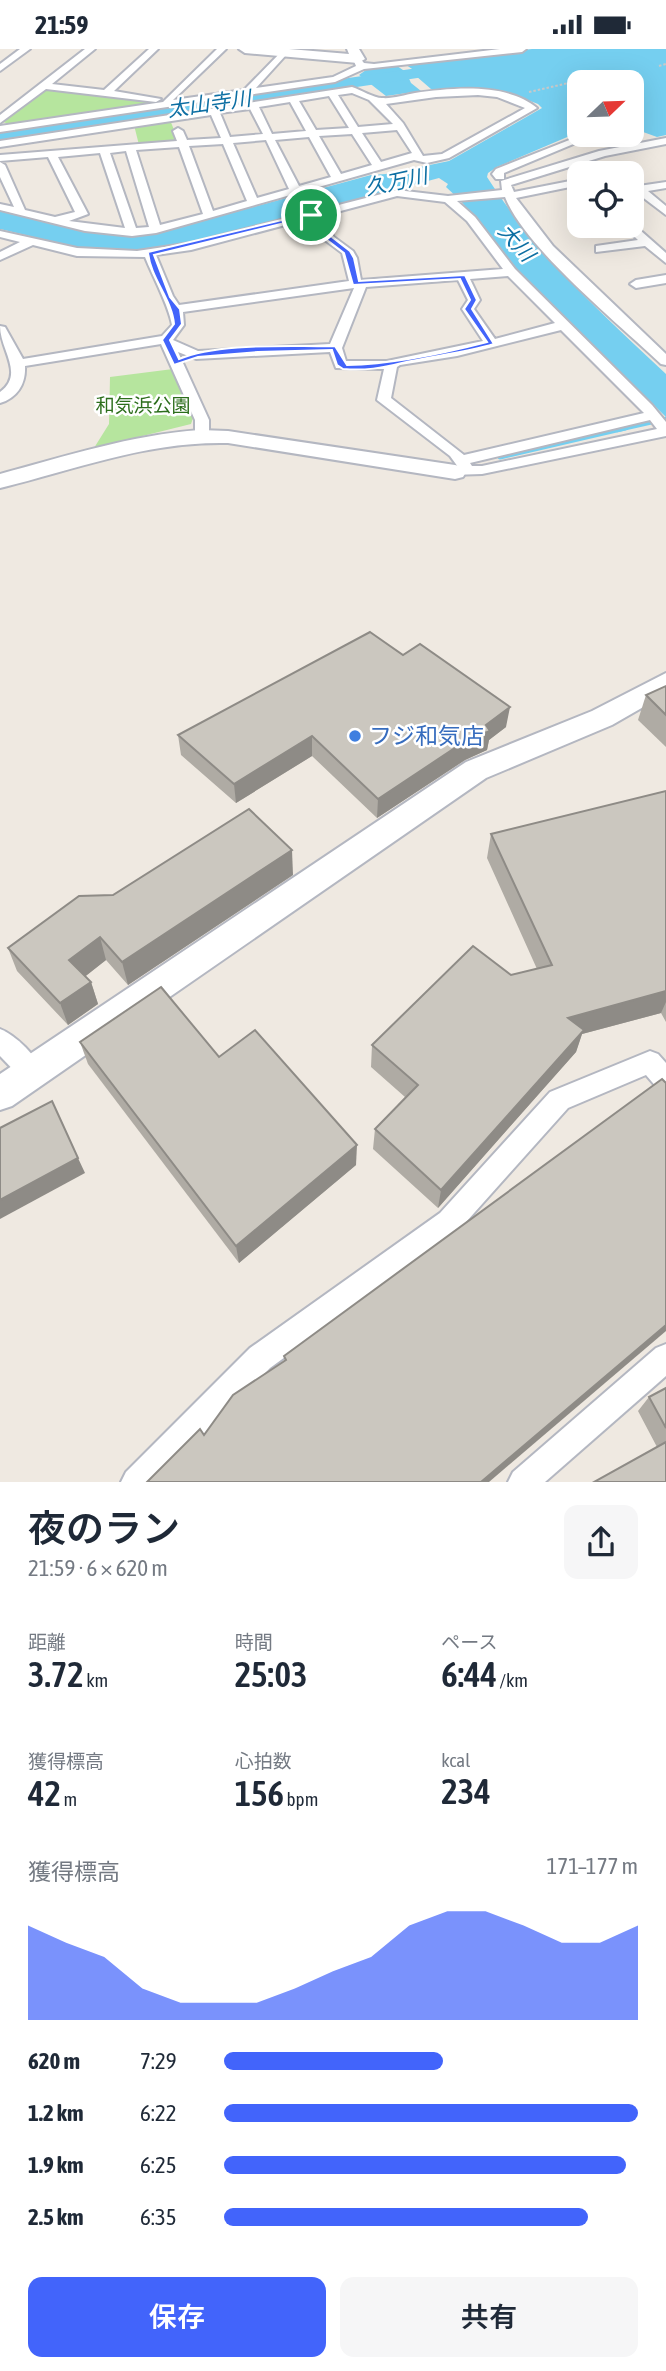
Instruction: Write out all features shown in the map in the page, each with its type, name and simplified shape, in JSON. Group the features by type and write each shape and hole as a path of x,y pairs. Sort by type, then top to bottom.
{"street":[{"path":"0,68 26,49"},
{"path":"0,120 91,49"},
{"path":"106,93 154,49"},
{"path":"168,102 222,49"},
{"path":"246,49 358,58 374,67 410,74 522,49"},
{"path":"247,92 284,53"},
{"path":"0,129 335,79 358,58"},
{"path":"410,74 429,94"},
{"path":"45,86 168,102"},
{"path":"0,144 360,91 378,102 417,153 416,157"},
{"path":"332,93 379,168"},
{"path":"0,234 89,254 150,254 311,215 379,168 416,157 427,160 445,156 532,108 500,94 429,94 378,102"},
{"path":"293,99 348,189"},
{"path":"253,105 296,191"},
{"path":"214,111 254,203"},
{"path":"173,117 209,216"},
{"path":"129,124 132,147 156,230"},
{"path":"0,158 398,127"},
{"path":"644,136 663,141"},
{"path":"507,191 603,153 663,141"},
{"path":"567,144 525,159 497,174 518,209 570,272 666,361"},
{"path":"596,147 603,153"},
{"path":"104,151 131,233"},
{"path":"52,156 82,214 57,221"},
{"path":"0,165 20,208 18,211"},
{"path":"0,207 101,232 131,233 156,230 296,191 348,189 411,193 451,199 567,184"},
{"path":"644,189 666,185"},
{"path":"644,196 666,212"},
{"path":"451,199 471,219 511,272 647,408 660,425"},
{"path":"311,215 330,239 347,251 360,289 335,348 341,365 388,366 565,325"},
{"path":"643,238 666,259"},
{"path":"0,256 30,242"},
{"path":"600,249 648,242"},
{"path":"150,254 167,297 176,309 178,324 167,342"},
{"path":"176,309 357,283 511,272"},
{"path":"463,276 474,300 468,309 491,343"},
{"path":"636,284 666,279"},
{"path":"0,330 20,372 18,384 0,399"},
{"path":"16,364 146,341 167,342 196,355"},
{"path":"167,342 202,420 202,435"},
{"path":"177,363 196,355 258,349 335,348"},
{"path":"388,366 391,368 384,400 461,468"},
{"path":"461,468 631,422 660,425"},
{"path":"0,481 160,439 202,435 461,468 660,425"},
{"path":"0,1094 476,770 592,722 666,682"},
{"path":"0,1041 32,1073"},
{"path":"136,1482 260,1358 449,1222 559,1100 650,1062 666,1081"},
{"path":"523,1482 666,1358"}],"path":[{"path":"659,66 666,64"},
{"path":"525,93 567,83"}],"green space":[{"path":"46,86 161,101 12,125 0,121"},
{"path":"170,120 179,142 139,145 134,125"},
{"name":"和気浜公園","path":"173,369 193,418 191,424 94,448 109,424 110,377"}],"water":[{"path":"532,49 666,49 666,135 657,137 644,132 644,70 567,70 567,137 497,167 488,173 487,177 548,257 593,305 666,374 666,417 529,284 461,201 446,187 448,184 439,178 264,225 142,252 88,250 0,229 0,211 97,234 158,233 371,175 449,161 542,108 504,91 431,89 416,76 420,74 406,65"},
{"path":"397,66 406,72 411,83 421,91 386,96 359,75 366,70"}],"building":[{"name":"フジ和気店","path":"370,632 403,655 420,644 510,707 486,725 490,731 467,740 378,799 312,736 234,784 178,735"},
{"path":"666,686 666,715 646,695"},
{"path":"666,791 666,991 568,1018 584,1030 441,1190 375,1129 418,1085 372,1045 473,946 511,975 552,965 491,834"},
{"path":"249,809 292,850 122,962 100,937 69,960 91,982 60,1003 8,948 79,896 113,895"},
{"path":"161,987 219,1057 255,1030 357,1145 236,1246 80,1042"},
{"path":"662,1079 666,1083 666,1325 481,1482 147,1482 200,1429 204,1435 233,1395 286,1360 284,1356"},
{"path":"52,1101 78,1158 0,1200 0,1128"},
{"path":"666,1388 666,1428 649,1397"},
{"path":"666,1442 666,1482 594,1482"}],"waterway":[{"name":"太山寺川","path":"0,134 418,73"},
{"path":"617,430 666,419"},
{"path":"500,457 625,428"}],"place":[{"name":"フジ和気店","path":"355,736"}],"route":[{"path":"311,215 330,239 347,251 351,258 355,283 463,276 474,300 468,309 491,343 388,366 346,367 341,365 335,348 258,349 188,356 177,363 166,340 178,324 176,309 167,297 150,254 311,215"}],"water label":[{"name":"久万川","path":"396,181"},
{"name":"大川","path":"517,242"}]}
